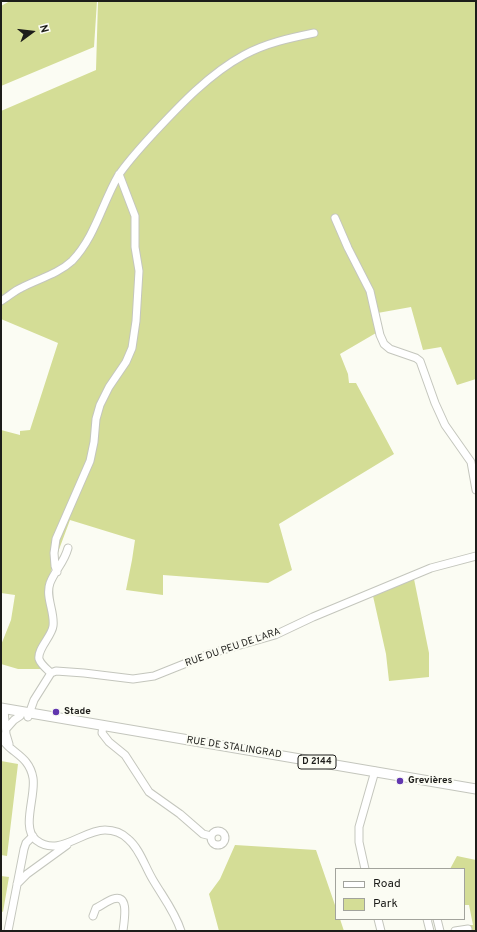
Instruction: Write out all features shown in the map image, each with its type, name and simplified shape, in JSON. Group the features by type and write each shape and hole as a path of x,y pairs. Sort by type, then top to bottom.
{"main road":[{"name":"D 2144","path":"3,711 102,727"},
{"name":"RUE DE STALINGRAD","path":"102,727 136,734 158,736 375,771 476,789"}],"street":[{"path":"1,301 20,288 59,271 71,262 81,251 88,239 112,186 120,174 137,152 168,118 199,88 224,68 245,54 281,40 314,33"},
{"path":"57,572 54,553 56,539 90,461 94,442 96,419 100,405 109,387 126,362 132,348 139,271 135,247 135,216 120,174"},
{"path":"335,218 348,248 370,291 380,335 384,344 390,349 416,358 420,361 435,403 445,425 471,462 476,490"},
{"path":"6,729 10,723 26,715 51,673 43,666 39,659 39,654 53,630 53,616 49,594 50,584 65,558 68,548"},
{"name":"RUE DU PEU DE LARA","path":"51,673 56,671 84,672 133,679 154,676 209,654 275,635 313,617 431,568 476,556"},
{"path":"3,711 6,737 9,746"},
{"path":"102,727 102,733 109,742 125,755 149,792 180,814 203,834 210,836"},
{"path":"1,736 4,743 27,763 31,770 34,788 29,826 33,836 37,841 57,846 70,843"},
{"path":"365,868 359,842 359,827 375,771"},
{"path":"17,885 27,874 70,843 85,835 100,831 115,832 128,839 138,852 181,931"},
{"path":"8,931 24,849 26,843 33,836"},
{"path":"93,916 96,908 113,899 122,900 125,904 123,931"},
{"path":"378,920 381,931"},
{"path":"427,920 430,931"},
{"path":"437,920 440,931"},
{"path":"455,931 468,929"}],"green space":[{"path":"10,1 97,1 94,47 1,86 1,6"},
{"path":"98,1 476,1 476,379 457,385 441,347 423,350 411,307 372,314 376,333 340,354 348,374 349,383 356,383 394,454 279,524 292,570 268,583 163,575 163,595 126,590 135,540 70,520 51,571 46,594 52,619 51,627 35,657 42,669 18,669 1,664 1,645 11,620 15,595 1,593 1,430 20,435 20,431 30,430 58,343 1,319 1,111 96,70"},
{"path":"414,579 429,653 429,677 389,681 386,654 373,596"},
{"path":"1,761 18,764 7,856 1,855"},
{"path":"235,845 316,850 335,905 335,920 340,920 344,931 219,931 209,894 220,879"},
{"path":"457,856 476,860 476,931 470,931 468,925 473,925 469,905 465,905 465,868 451,868"},
{"path":"1,876 9,877 3,912 1,911"}],"place":[{"name":"Stade","path":"56,712"},
{"name":"Grevières","path":"400,781"}]}
